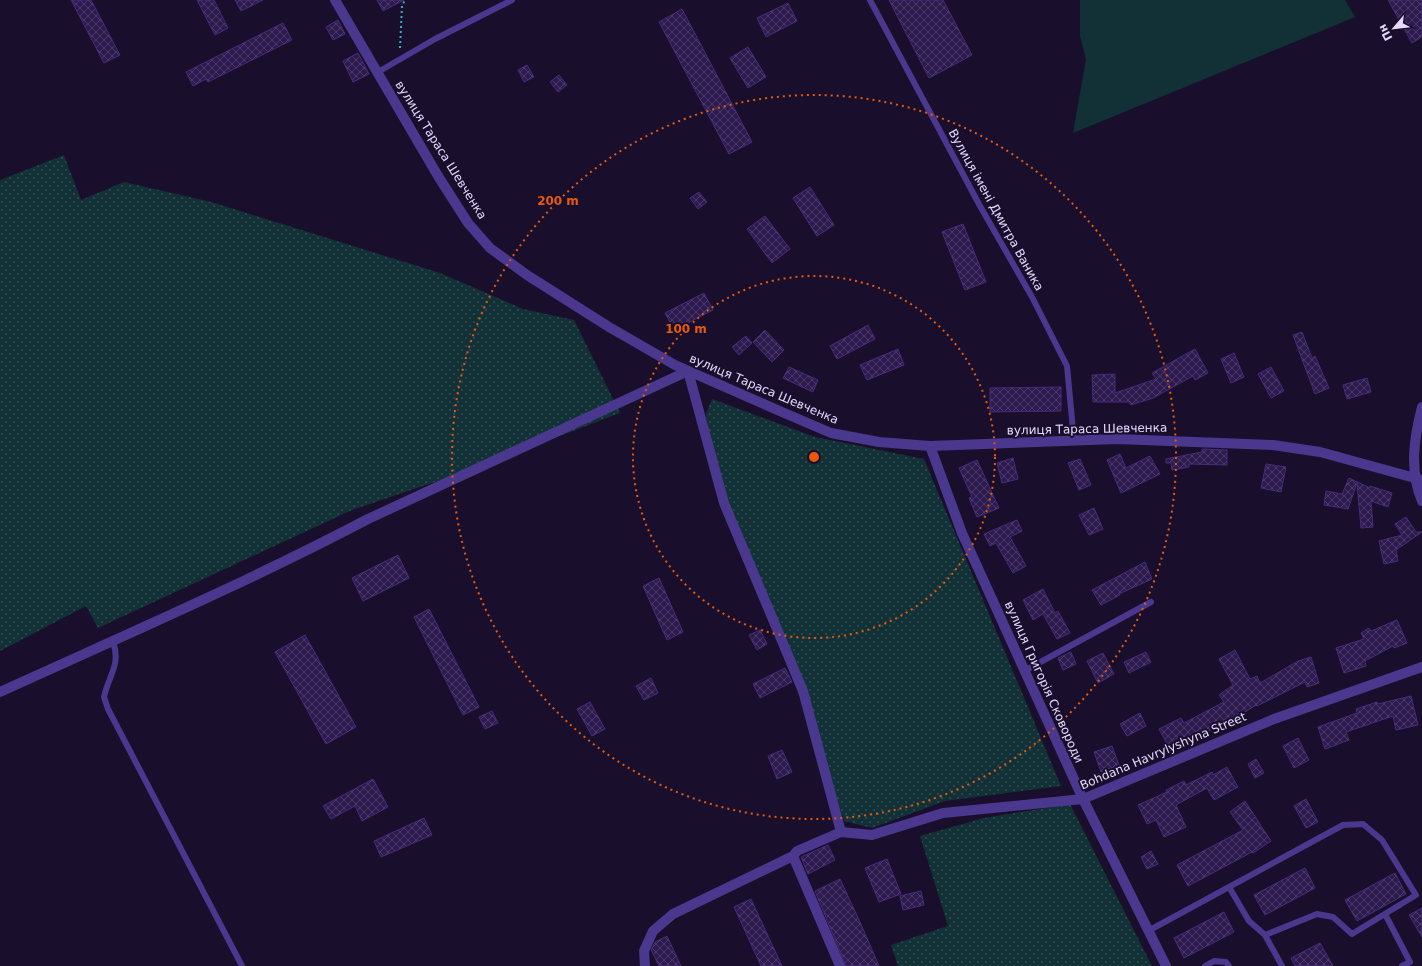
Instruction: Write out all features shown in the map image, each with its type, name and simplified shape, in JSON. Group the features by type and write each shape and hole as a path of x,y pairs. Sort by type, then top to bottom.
{"street":[{"name":"вулиця Тараса Шевченка","path":"335,0 468,223 490,248 527,275 609,327 675,365 775,410 831,433 879,442 930,446 1116,439 1273,445 1320,452 1418,478"},
{"path":"0,692 321,544 368,519 688,371 724,503 803,691 841,832 797,851 793,856 673,914 653,931 644,951 645,966"},
{"path":"1422,406 1416,428 1414,453 1422,501"},
{"name":"вулиця Григорія Сковороди","path":"930,446 962,533 1024,671 1083,800 1166,966"},
{"name":"Bohdana Havrylyshyna Street","path":"841,832 872,834 943,813 1083,800 1274,719 1422,667"},
{"path":"793,856 840,966"}],"lane":[{"path":"378,72 435,39 512,0"},
{"name":"Вулиця імені Дмитра Ваника","path":"870,0 980,206 1032,298 1067,366 1074,441"},
{"path":"1024,671 1151,602"},
{"path":"113,641 117,655 116,664 104,697 108,709 242,966"},
{"path":"1148,931 1343,825 1363,824 1382,840 1416,895 1352,934 1333,918 1317,914 1265,935"},
{"path":"1229,887 1250,921 1265,935 1282,966"},
{"path":"1385,914 1410,962 1402,966"},
{"path":"1205,966 1214,961 1226,962 1229,966"}],"path":[{"path":"400,60 402,6 405,0"}],"green space":[{"path":"1080,0 1345,0 1355,17 1073,133 1086,59 1080,36"},
{"path":"64,155 81,200 124,182 211,202 440,273 523,309 574,320 620,413 473,469 352,510 98,628 86,606 0,651 0,180"},
{"path":"712,399 815,437 924,459 1061,786 945,801 872,828 844,821 824,760 772,624 741,556 716,484 706,414"},
{"path":"1070,804 1152,966 898,966 891,945 948,926 920,836 984,818"}],"building":[{"path":"71,0 91,0 120,55 104,63"},
{"path":"197,0 214,0 228,28 215,35"},
{"path":"235,0 263,0 241,11"},
{"path":"377,0 404,0 383,11"},
{"path":"889,0 943,0 972,55 929,78"},
{"path":"1388,0 1422,0 1422,37 1412,43"},
{"path":"788,3 797,21 766,37 757,18"},
{"path":"682,9 752,142 729,154 659,22"},
{"path":"338,20 345,34 333,40 326,27"},
{"path":"283,23 292,40 208,82 206,79 193,86 186,72"},
{"path":"748,47 766,77 748,88 730,58"},
{"path":"358,53 369,74 353,82 343,61"},
{"path":"527,65 534,77 524,82 518,70"},
{"path":"559,75 567,85 558,92 550,82"},
{"path":"810,187 834,225 817,236 793,198"},
{"path":"699,192 707,202 698,209 690,198"},
{"path":"765,216 790,249 772,263 747,229"},
{"path":"963,224 986,282 965,290 942,232"},
{"path":"704,293 713,310 674,330 665,313"},
{"path":"868,325 875,339 837,359 830,346"},
{"path":"765,330 784,350 772,362 753,342"},
{"path":"1302,332 1312,358 1315,356 1329,388 1315,394 1293,335"},
{"path":"746,336 752,343 739,355 732,347"},
{"path":"898,349 904,365 867,380 860,365"},
{"path":"1195,349 1208,373 1195,380 1193,376 1153,398 1131,405 1129,402 1093,402 1092,375 1115,374 1115,393 1156,379 1152,373"},
{"path":"1234,353 1244,377 1231,383 1221,359"},
{"path":"789,367 818,380 813,392 783,378"},
{"path":"1271,367 1284,391 1271,398 1258,374"},
{"path":"1367,378 1371,392 1347,399 1343,385"},
{"path":"1061,387 1061,411 990,412 990,388"},
{"path":"1202,449 1227,450 1227,465 1189,464 1189,467 1172,470 1171,463 1166,463 1166,459 1202,452"},
{"path":"1120,454 1126,468 1150,456 1160,474 1121,493 1107,460"},
{"path":"1013,458 1018,479 1002,483 997,463"},
{"path":"1080,459 1091,485 1079,490 1068,463"},
{"path":"977,460 999,508 977,517 969,498 972,497 959,468"},
{"path":"1266,464 1286,467 1281,492 1261,488"},
{"path":"1349,478 1370,488 1370,486 1392,493 1388,507 1371,501 1373,527 1361,528 1357,483 1348,509 1324,505 1326,491 1342,494"},
{"path":"1094,508 1103,529 1089,535 1079,515"},
{"path":"1406,517 1416,532 1422,532 1396,550 1398,561 1384,564 1379,541 1402,535 1395,524"},
{"path":"1017,520 1022,531 1010,537 1026,566 1013,573 996,543 990,546 984,534"},
{"path":"398,555 409,578 363,601 352,578"},
{"path":"1145,562 1152,579 1119,594 1120,595 1101,605 1092,590"},
{"path":"659,578 683,632 667,640 643,586"},
{"path":"1043,589 1055,613 1058,611 1070,633 1057,639 1043,614 1033,620 1023,600"},
{"path":"429,609 479,707 463,715 414,617"},
{"path":"1397,620 1407,643 1394,648 1393,646 1365,661 1366,666 1344,673 1336,648 1364,639 1361,633 1369,628 1371,631"},
{"path":"760,630 767,644 757,650 749,635"},
{"path":"305,635 356,727 326,744 275,652"},
{"path":"1235,650 1250,679 1257,676 1260,683 1298,661 1311,657 1319,683 1307,687 1305,682 1257,706 1256,705 1234,719 1203,734 1201,730 1169,747 1159,729 1181,718 1184,723 1224,702 1219,695 1233,685 1219,659"},
{"path":"1071,652 1076,664 1063,670 1058,658"},
{"path":"1146,652 1151,662 1129,673 1124,662"},
{"path":"1103,653 1114,674 1098,683 1087,661"},
{"path":"785,668 792,682 760,698 753,684"},
{"path":"651,678 658,693 644,700 636,686"},
{"path":"1411,696 1418,725 1396,730 1393,716 1346,732 1349,740 1325,749 1318,727 1357,713 1356,709 1377,702 1378,704"},
{"path":"590,702 605,729 592,736 577,709"},
{"path":"492,711 498,723 485,729 479,717"},
{"path":"1140,713 1146,726 1127,736 1120,724"},
{"path":"1298,738 1309,760 1294,768 1283,746"},
{"path":"1112,746 1119,765 1101,772 1094,752"},
{"path":"782,750 792,772 777,779 768,756"},
{"path":"1256,759 1264,773 1255,778 1248,764"},
{"path":"1227,767 1238,787 1214,800 1207,788 1176,805 1186,827 1164,837 1156,820 1147,824 1138,805 1167,792 1166,790 1184,781 1186,785 1212,772 1213,775"},
{"path":"373,779 388,807 362,821 355,806 331,819 323,806"},
{"path":"1306,799 1318,822 1306,828 1294,806"},
{"path":"1245,801 1271,841 1253,853 1252,852 1188,886 1177,865 1243,830 1230,812"},
{"path":"424,818 432,835 381,857 374,841"},
{"path":"828,845 835,860 808,874 801,857"},
{"path":"1151,851 1158,864 1147,869 1141,857"},
{"path":"887,859 901,894 879,902 865,868"},
{"path":"1305,868 1315,888 1265,915 1254,895"},
{"path":"1395,873 1406,894 1357,921 1345,900"},
{"path":"840,879 879,966 846,966 815,891"},
{"path":"921,891 924,905 903,910 900,896"},
{"path":"751,899 782,966 761,966 734,907"},
{"path":"1422,908 1422,937 1409,915"},
{"path":"1224,912 1234,932 1184,958 1174,938"},
{"path":"667,936 681,966 659,966 651,950 655,942"},
{"path":"1320,943 1333,966 1295,966 1291,958"}]}
